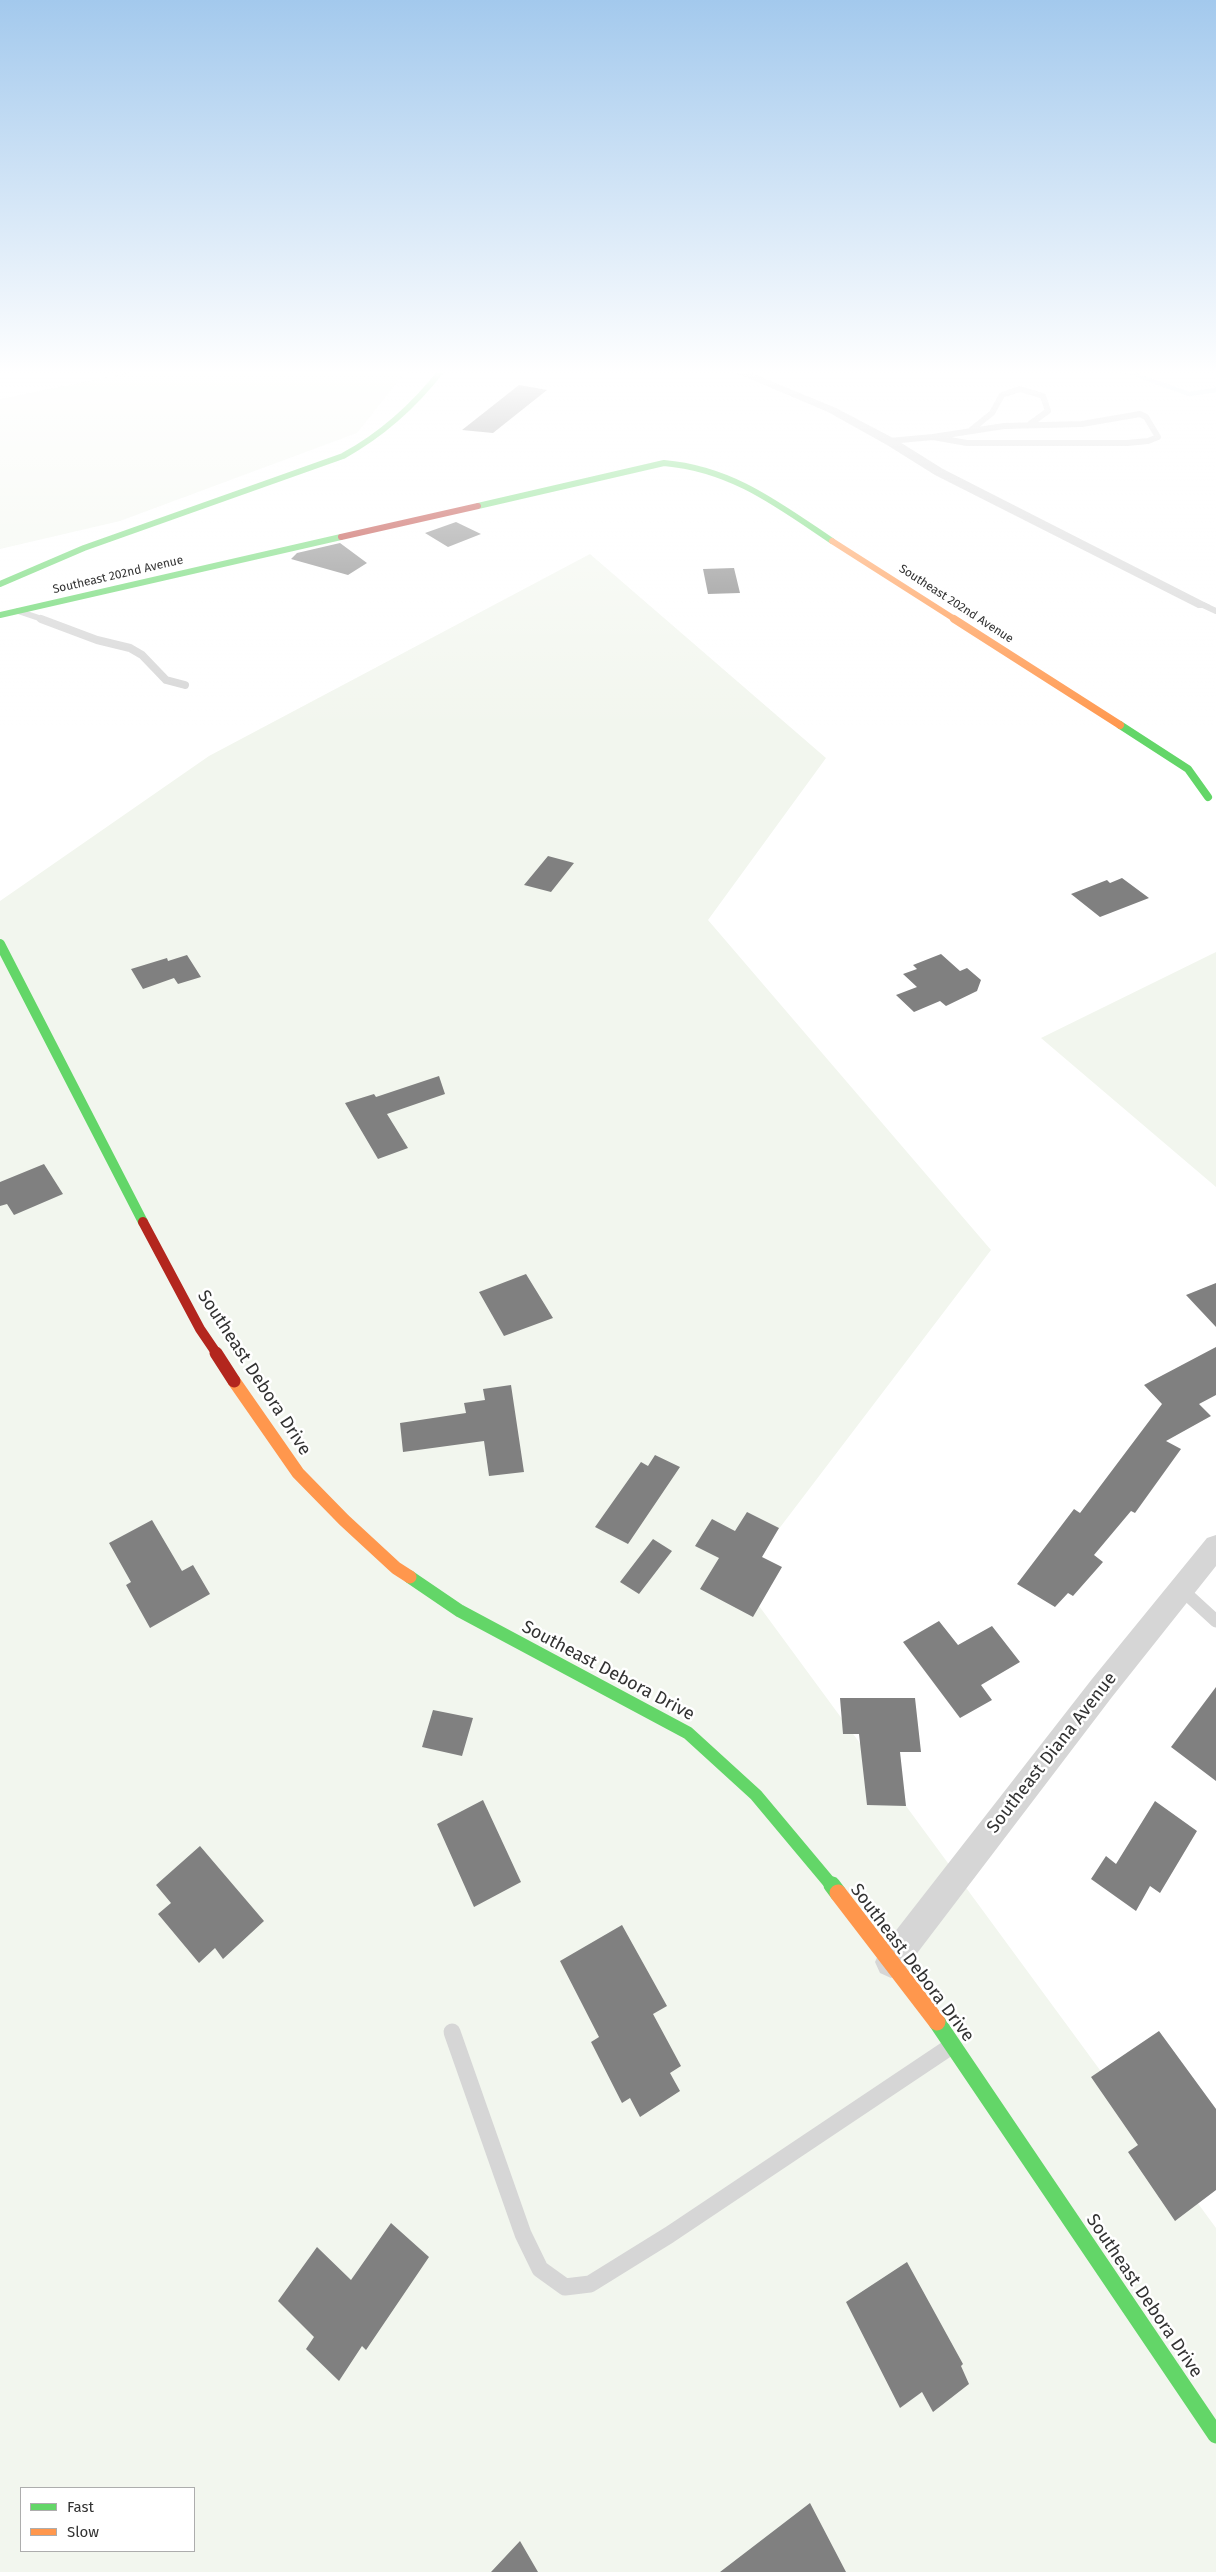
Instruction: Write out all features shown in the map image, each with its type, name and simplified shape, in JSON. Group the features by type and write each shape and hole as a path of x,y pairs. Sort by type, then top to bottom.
{"street":[{"path":"0,584 62,556 247,490"},
{"name":"Southeast 202nd Avenue","path":"0,615 546,490"},
{"name":"Southeast 202nd Avenue","path":"753,490 1188,769 1208,797"},
{"path":"975,490 1204,605"},
{"name":"Southeast Debora Drive","path":"0,944 55,1047 174,1283 200,1329 262,1424 298,1473 344,1520 396,1568 452,1606 688,1734 756,1795 822,1872 953,2045 1216,2435"},
{"name":"Southeast Diana Avenue","path":"891,1962 1216,1546"}],"lane":[{"path":"1204,605 1216,611"},
{"path":"18,611 99,640 132,648 150,661 162,679 170,683 185,685"},
{"path":"1181,1589 1216,1621"},
{"path":"452,2032 522,2234 540,2269 565,2287 590,2284 669,2235 953,2045"}],"shaded area":[{"path":"0,490 203,490 120,521 0,549"},
{"path":"590,554 826,758 708,920 991,1250 740,1580 1216,2228 1216,2572 0,2572 0,901 209,756"},
{"path":"1216,952 1216,1187 1041,1038"}],"building":[{"path":"456,522 481,534 448,547 425,533"},
{"path":"340,543 367,563 348,575 291,559 297,553"},
{"path":"734,568 740,593 708,594 703,569"},
{"path":"548,856 574,863 551,892 524,885"},
{"path":"1122,878 1149,898 1100,917 1071,894 1107,880 1110,883"},
{"path":"941,954 960,971 967,968 981,980 977,991 946,1006 940,1001 914,1012 896,995 917,987 903,974 917,969 913,965"},
{"path":"187,955 201,977 178,984 174,978 143,989 131,969 167,958 168,961"},
{"path":"439,1076 445,1094 387,1114 408,1148 378,1159 345,1103 374,1094 376,1097"},
{"path":"44,1164 63,1194 14,1215 7,1204 0,1206 0,1182"},
{"path":"526,1274 553,1318 504,1336 479,1292"},
{"path":"1216,1283 1216,1327 1186,1295"},
{"path":"1216,1347 1216,1395 1199,1404 1211,1416 1166,1441 1181,1449 1135,1513 1131,1511 1094,1555 1103,1562 1073,1596 1068,1593 1055,1607 1017,1584 1074,1509 1080,1513 1162,1404 1144,1385"},
{"path":"511,1385 524,1472 489,1476 484,1441 403,1452 400,1423 466,1413 464,1403 485,1400 483,1389"},
{"path":"655,1455 680,1467 628,1544 595,1527 641,1462 648,1466"},
{"path":"747,1512 779,1528 762,1557 782,1567 753,1617 700,1589 719,1558 695,1546 712,1519 735,1531"},
{"path":"152,1520 182,1571 193,1565 210,1594 150,1628 126,1585 131,1582 109,1543"},
{"path":"653,1539 672,1551 639,1594 620,1582"},
{"path":"939,1621 958,1645 992,1626 1020,1662 981,1685 992,1700 960,1718 903,1642"},
{"path":"1216,1687 1216,1781 1171,1747"},
{"path":"840,1698 915,1698 921,1752 900,1752 906,1806 867,1805 859,1734 843,1734"},
{"path":"433,1710 473,1718 462,1756 422,1747"},
{"path":"483,1800 521,1882 474,1907 437,1824"},
{"path":"1155,1801 1197,1831 1160,1893 1150,1886 1136,1911 1091,1879 1106,1856 1116,1864"},
{"path":"200,1846 264,1921 223,1959 215,1948 199,1963 158,1914 171,1903 156,1885"},
{"path":"622,1925 667,2006 653,2014 681,2066 670,2073 680,2091 640,2117 630,2098 622,2103 591,2042 599,2037 560,1961"},
{"path":"1159,2031 1216,2109 1216,2190 1175,2221 1128,2152 1138,2145 1091,2077"},
{"path":"391,2223 429,2257 366,2350 362,2346 339,2381 306,2349 314,2337 278,2301 317,2247 351,2280"},
{"path":"907,2262 963,2364 961,2366 969,2384 933,2412 922,2392 900,2408 846,2302"},
{"path":"810,2503 846,2572 720,2572"},
{"path":"520,2541 538,2572 491,2572"}],"traffic: fast":[{"path":"0,584 84,548 247,490"},
{"path":"478,506 547,490"},
{"path":"755,490 832,541"},
{"path":"0,615 341,537"},
{"path":"1120,725 1188,769 1208,797"},
{"path":"0,944 143,1222"},
{"path":"410,1577 460,1611 688,1733 756,1795 838,1893"},
{"path":"937,2022 1216,2435"}],"traffic: slow":[{"path":"832,541 1120,725"},
{"path":"234,1381 298,1473 344,1520 396,1568 410,1577"},
{"path":"838,1893 937,2022"}],"traffic: jam":[{"path":"341,537 478,506"},
{"path":"143,1222 200,1329 234,1381"}]}
